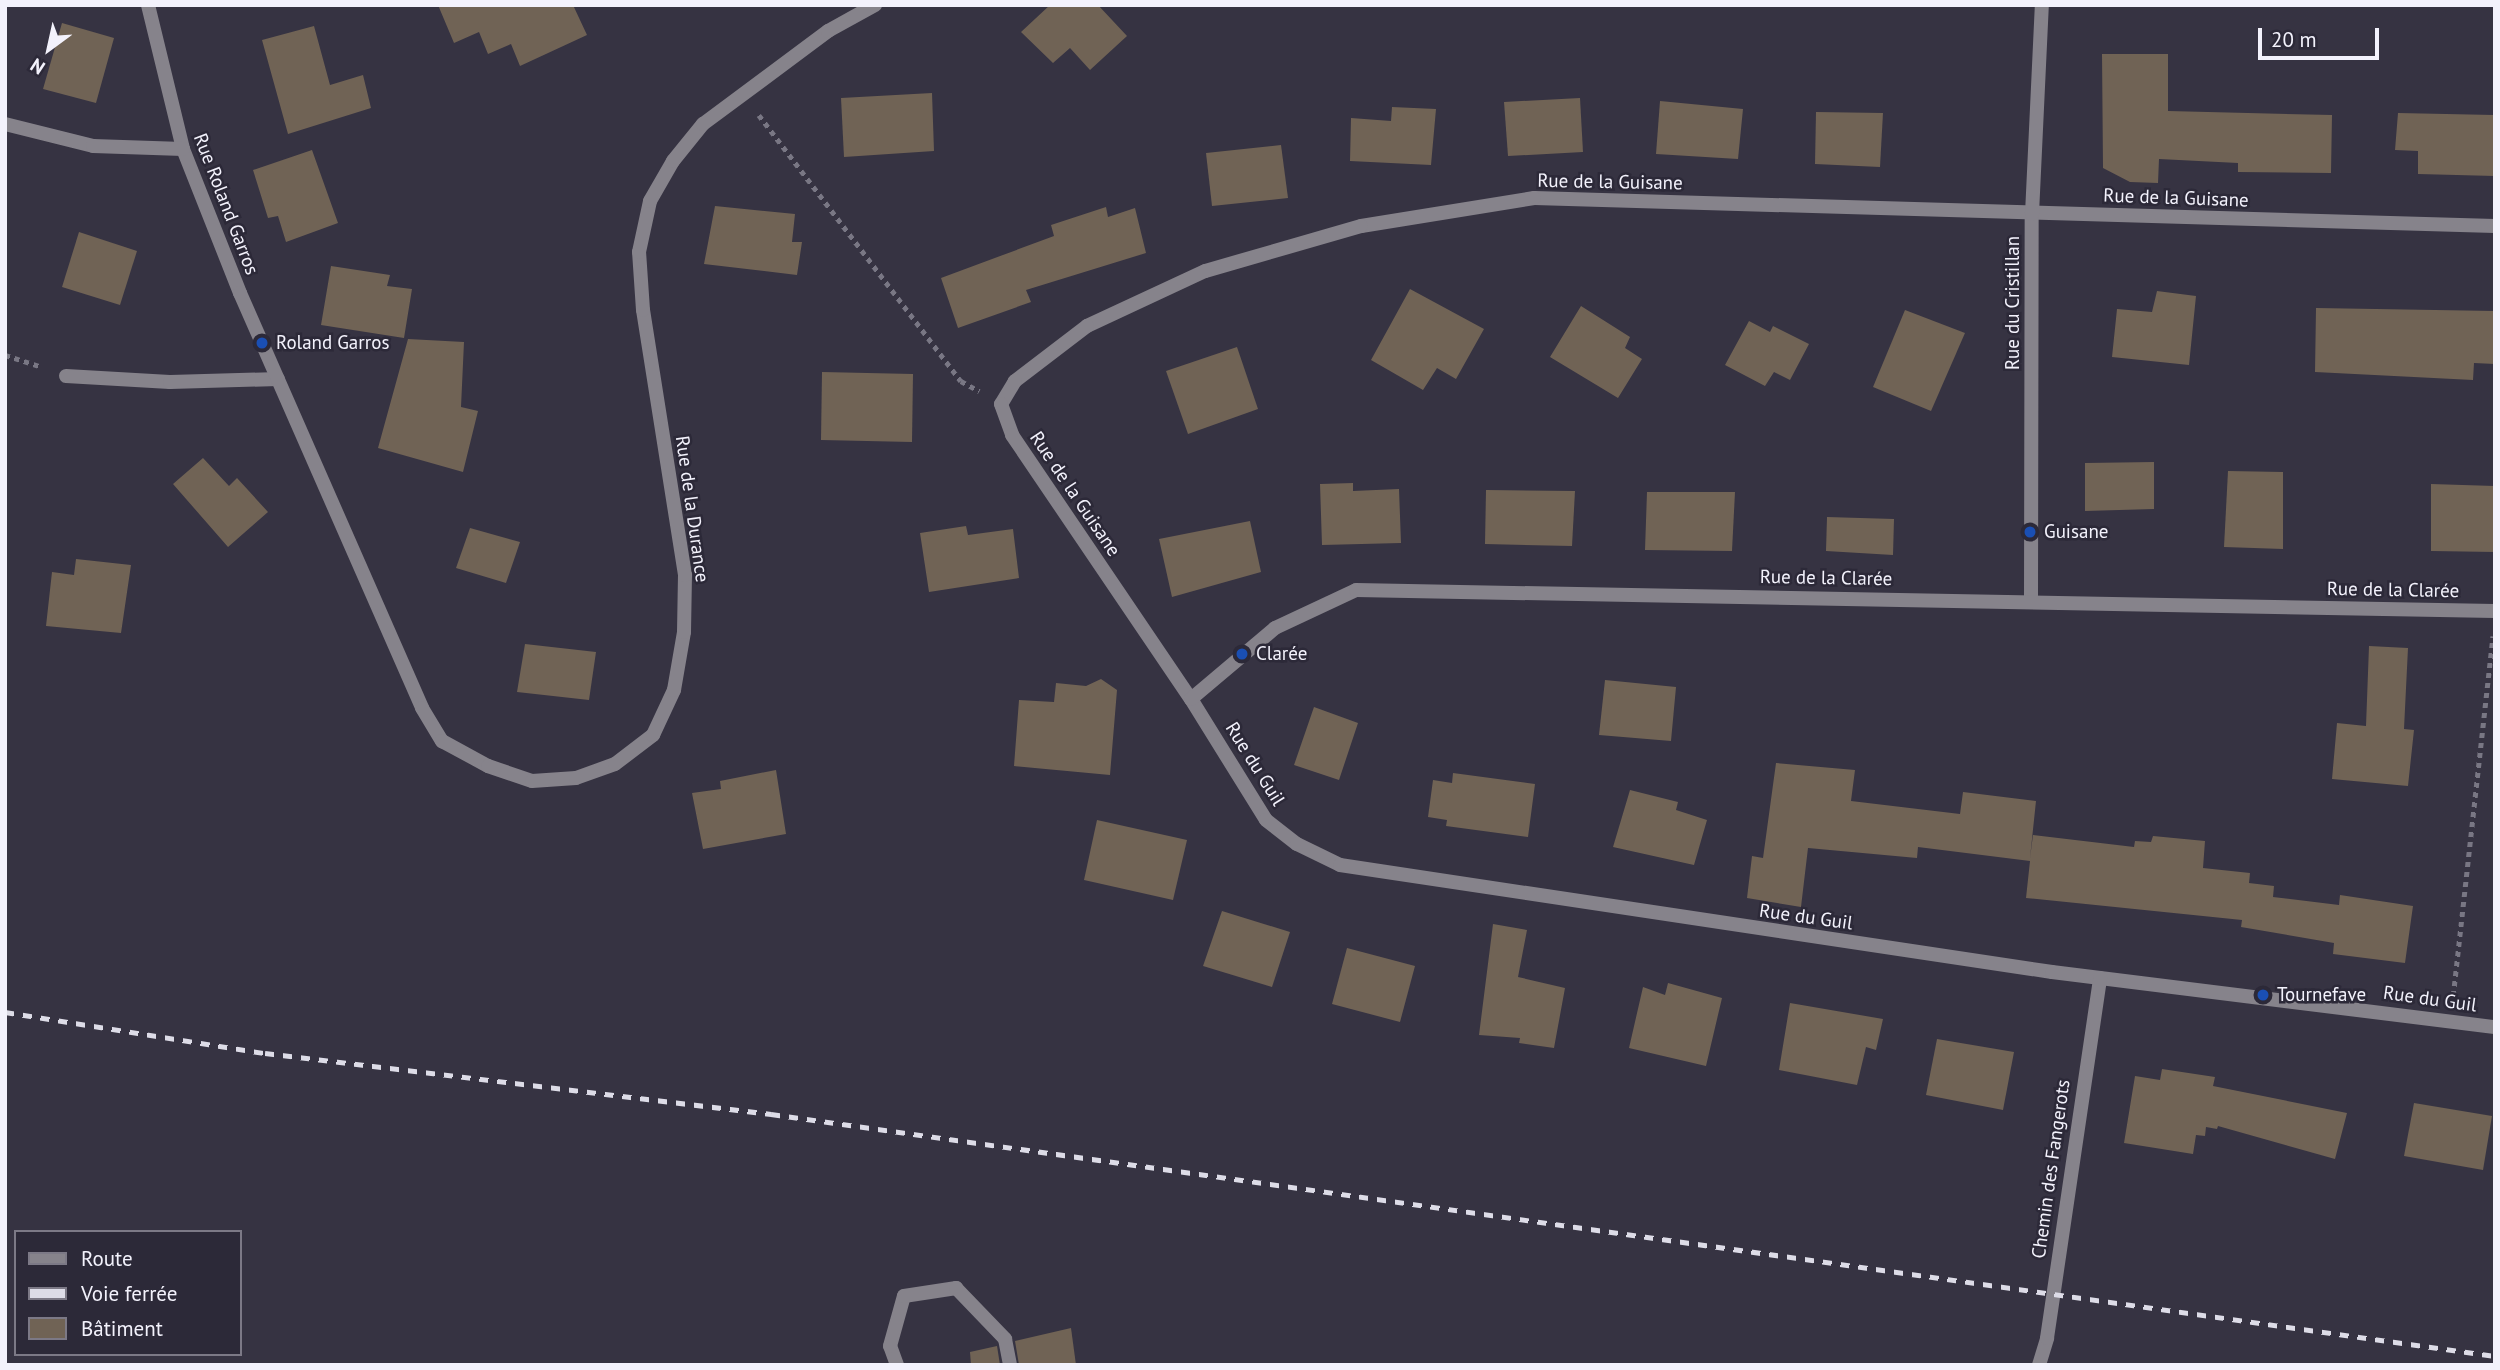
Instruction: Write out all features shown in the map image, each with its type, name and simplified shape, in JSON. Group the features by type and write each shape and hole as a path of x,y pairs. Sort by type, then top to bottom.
{"street":[{"name":"Rue Roland Garros","path":"148,5 183,149 240,293"},
{"name":"Rue de la Durance","path":"240,293 422,708 442,741 488,766 531,781 576,778 615,764 653,735 674,690 684,632 684,575 643,310 639,252 650,201 673,161 704,124 828,31 875,5"},
{"name":"Rue du Cristillan","path":"2031,601 2032,214 2042,5"},
{"path":"5,124 93,146 183,149"},
{"name":"Rue de la Guisane","path":"1191,699 1012,435 1001,404 1015,381 1087,326 1205,271 1361,226 1534,198 2495,226"},
{"path":"66,376 170,382 278,379"},
{"name":"Rue de la Clarée","path":"1191,699 1275,628 1356,590 2495,611"},
{"name":"Rue du Guil","path":"1191,699 1266,820 1297,844 1340,865 2100,978 2495,1027"},
{"name":"Chemin des Fangerots","path":"2039,1365 2048,1338 2100,978"},
{"path":"897,1365 890,1346 904,1296 956,1288 1005,1339 1010,1365"}],"path":[{"path":"742,93 961,381 1001,404"},
{"path":"5,355 66,376"},
{"path":"2451,1021 2493,630"}],"building":[{"path":"438,5 573,5 587,35 520,66 511,44 488,54 479,32 454,43"},
{"path":"1050,5 1098,5 1127,36 1090,70 1070,48 1053,63 1021,32"},
{"path":"62,23 114,38 96,103 43,89"},
{"path":"314,26 330,85 363,75 371,108 288,134 262,40"},
{"path":"2102,54 2168,54 2168,111 2332,115 2331,173 2238,172 2238,163 2159,159 2158,183 2130,182 2103,168"},
{"path":"932,93 934,151 844,157 841,98"},
{"path":"1580,98 1583,152 1508,156 1504,102"},
{"path":"1660,101 1743,109 1738,159 1656,154"},
{"path":"1392,107 1436,109 1431,165 1350,161 1351,118 1391,121"},
{"path":"1816,112 1883,113 1880,167 1815,164"},
{"path":"2398,113 2494,115 2495,176 2418,174 2418,151 2395,150"},
{"path":"1281,145 1288,198 1212,206 1206,153"},
{"path":"312,150 338,223 286,242 278,216 268,218 253,170"},
{"path":"715,206 795,214 792,242 802,242 797,275 704,264"},
{"path":"1106,207 1108,217 1135,208 1146,253 1026,290 1031,302 958,328 941,278 1054,236 1051,225"},
{"path":"79,232 137,251 120,305 62,287"},
{"path":"331,266 390,275 387,286 412,289 404,338 321,325"},
{"path":"1410,289 1484,329 1456,379 1437,368 1423,390 1371,360"},
{"path":"2157,291 2196,296 2189,365 2112,357 2117,309 2152,312"},
{"path":"1581,306 1630,337 1625,348 1642,359 1618,398 1550,357"},
{"path":"2316,308 2495,311 2495,364 2474,363 2473,380 2315,372"},
{"path":"1905,310 1965,333 1931,411 1873,387"},
{"path":"1749,321 1770,332 1773,326 1809,344 1790,380 1774,372 1765,386 1725,365"},
{"path":"408,339 464,342 461,407 478,411 463,472 378,448"},
{"path":"1237,347 1258,409 1188,434 1166,371"},
{"path":"822,372 913,374 912,442 821,440"},
{"path":"203,458 229,486 237,478 268,512 228,547 173,484"},
{"path":"2154,462 2154,509 2085,511 2085,463"},
{"path":"2228,471 2283,472 2283,549 2224,547"},
{"path":"1353,483 1353,491 1399,489 1401,543 1322,545 1320,484"},
{"path":"2431,484 2495,486 2495,552 2431,551"},
{"path":"1486,490 1575,491 1572,546 1485,544"},
{"path":"1647,492 1735,492 1732,551 1645,550"},
{"path":"1827,517 1894,519 1893,555 1826,551"},
{"path":"1250,521 1261,572 1172,597 1159,539"},
{"path":"966,526 968,535 1013,529 1019,578 929,592 920,533"},
{"path":"470,528 520,542 506,583 456,568"},
{"path":"76,559 131,565 121,633 46,626 52,572 74,575"},
{"path":"525,644 596,652 589,700 517,692"},
{"path":"2369,646 2408,648 2404,729 2414,730 2408,786 2332,779 2337,723 2366,726"},
{"path":"1101,679 1117,690 1110,775 1014,766 1019,700 1054,702 1056,683 1086,686"},
{"path":"1605,680 1676,687 1671,741 1599,735"},
{"path":"1314,707 1358,723 1339,780 1294,765"},
{"path":"1776,763 1855,770 1851,801 1960,814 1963,792 2036,801 2030,858 2033,835 2134,847 2135,841 2151,842 2153,836 2205,841 2203,868 2250,873 2249,883 2274,886 2273,897 2339,905 2340,895 2413,906 2405,963 2333,954 2334,943 2241,927 2242,920 2026,898 2030,861 1918,847 1917,858 1808,848 1801,907 1747,898 1752,856 1763,858"},
{"path":"776,770 786,834 703,849 692,793 721,789 720,781"},
{"path":"1453,773 1535,784 1528,837 1446,826 1447,820 1428,817 1433,780 1452,783"},
{"path":"1630,790 1678,802 1676,810 1707,820 1694,865 1613,847"},
{"path":"1097,820 1187,840 1173,900 1084,880"},
{"path":"1222,911 1290,932 1272,987 1203,966"},
{"path":"1493,924 1527,930 1518,977 1565,988 1554,1048 1519,1043 1520,1038 1479,1035"},
{"path":"1347,948 1415,966 1400,1022 1332,1004"},
{"path":"1668,983 1722,998 1706,1066 1629,1048 1643,987 1665,995"},
{"path":"1790,1003 1883,1019 1876,1050 1866,1047 1857,1085 1779,1070"},
{"path":"1937,1039 2014,1052 2003,1110 1926,1095"},
{"path":"2162,1069 2215,1077 2213,1086 2347,1113 2335,1159 2218,1126 2217,1129 2206,1127 2205,1136 2196,1135 2193,1154 2124,1143 2135,1076 2160,1080"},
{"path":"2414,1103 2492,1116 2483,1170 2404,1156"},
{"path":"1071,1328 1076,1365 1019,1365 1015,1341"},
{"path":"997,1346 1000,1365 971,1365 970,1352"}],"railway":[{"path":"5,1012 265,1053 771,1114 2495,1356"}],"place":[{"name":"Roland Garros","path":"262,343"},
{"name":"Guisane","path":"2030,532"},
{"name":"Clarée","path":"1242,654"},
{"name":"Tournefave","path":"2263,995"}]}
